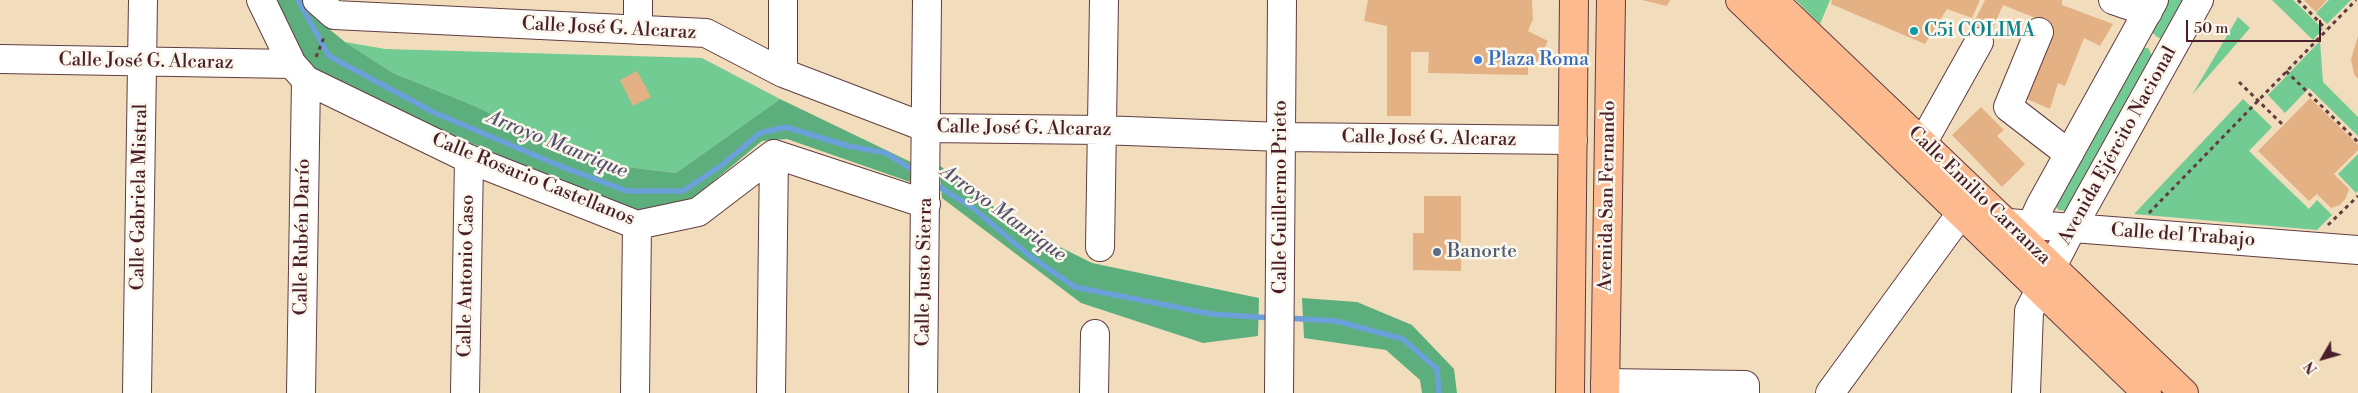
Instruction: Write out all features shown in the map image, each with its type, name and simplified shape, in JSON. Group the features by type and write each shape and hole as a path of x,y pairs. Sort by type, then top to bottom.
{"main road":[{"name":"Avenida San Fernando","path":"1570,393 1574,0"},
{"name":"Avenida San Fernando","path":"1605,388 1611,0"},
{"name":"Calle Emilio Carranza","path":"1740,0 1962,212 2184,393"},
{"name":"Calle Emilio Carranza","path":"1773,0 1923,142 2021,229 2038,274 2147,393"},
{"path":"1571,267 1607,265"}],"street":[{"name":"Calle Gabriela Mistral","path":"137,393 144,0"},
{"path":"261,0 304,66"},
{"path":"638,0 638,30"},
{"path":"783,0 783,73"},
{"name":"Calle Justo Sierra","path":"923,393 927,0"},
{"path":"1100,247 1104,0"},
{"name":"Calle Guillermo Prieto","path":"1279,393 1282,0"},
{"path":"2113,0 2146,15 2169,53"},
{"name":"Avenida Ejército Nacional","path":"2026,393 2029,311 2038,274 2072,228 2199,0"},
{"name":"Calle José G. Alcaraz","path":"318,1 334,15 469,11 638,30 706,34 783,73 927,138 1102,130 1281,137 1572,140"},
{"name":"Avenida Ejército Nacional","path":"2021,229 2069,154 2146,15"},
{"path":"2040,32 2008,107 2069,154"},
{"path":"1923,142 1979,42"},
{"name":"Calle José G. Alcaraz","path":"0,59 304,66"},
{"name":"Calle Rosario Castellanos","path":"304,66 469,159 638,225 698,212 774,154"},
{"name":"Calle Rubén Darío","path":"301,393 304,66"},
{"path":"771,393 774,154 926,200"},
{"name":"Calle Antonio Caso","path":"465,393 469,159"},
{"path":"1830,393 1962,212"},
{"path":"635,393 638,225"},
{"name":"Calle del Trabajo","path":"2021,229 2072,228 2358,250"},
{"path":"1094,393 1095,334"},
{"path":"1605,388 1745,385 1745,393"}],"path":[{"path":"2298,0 2326,29"},
{"path":"2143,219 2356,0"},
{"path":"304,66 328,30"},
{"path":"2286,71 2358,142"},
{"path":"2239,82 2283,125"},
{"path":"2325,227 2358,196"}],"green space":[{"path":"274,0 304,0 323,24 345,42 393,73 475,106 588,162 676,173 780,99 917,165 916,184 787,139 762,141 691,200 657,210 618,209 324,77 300,52"},
{"path":"1796,0 1830,0 1820,24"},
{"path":"2164,0 2190,0 2163,39 2157,37 2152,32"},
{"path":"2272,0 2293,0 2323,29 2313,40"},
{"path":"2329,0 2351,0 2327,24 2316,13"},
{"path":"2238,17 2250,28 2192,95"},
{"path":"2320,41 2323,82 2358,117 2358,136 2309,88 2285,113 2268,95"},
{"path":"345,42 385,49 702,58 780,99 676,173 588,162 475,106 393,73"},
{"path":"2141,48 2148,48 2153,57 2066,211 2059,210 2055,206"},
{"path":"2243,99 2272,127 2249,151 2309,209 2317,200 2332,215 2317,230 2134,214"},
{"path":"2358,154 2358,191 2356,193 2338,174"},
{"path":"939,165 1020,227 1092,263 1259,298 1258,336 1203,343 1081,303 942,198"},
{"path":"1302,298 1357,302 1412,325 1454,369 1457,393 1422,393 1420,380 1386,350 1304,338"}],"building":[{"name":"Plaza Roma","path":"1368,0 1532,0 1533,19 1528,31 1548,41 1535,66 1528,63 1528,75 1428,73 1429,52 1411,52 1411,116 1387,116 1387,26 1364,21"},
{"path":"1642,0 1670,0 1667,6"},
{"name":"C5i COLIMA","path":"1832,0 1980,0 1972,18 1947,9 1925,44 1831,4"},
{"path":"1985,0 2062,0 2062,5 2113,24 2100,46 2084,38 2065,86 2058,83 2050,109 2022,97 2053,25 2003,5 1991,32 1973,24"},
{"path":"2304,0 2327,0 2316,12"},
{"path":"2358,36 2358,79 2354,74 2351,59"},
{"path":"637,71 651,97 633,106 620,80"},
{"path":"2310,98 2358,145 2358,150 2334,174 2349,189 2346,198 2340,205 2331,208 2317,194 2309,201 2258,151"},
{"path":"1981,107 2004,130 1997,136 2025,164 2002,187 1952,135"},
{"name":"Banorte","path":"1424,196 1461,196 1461,271 1413,270 1413,233 1424,233"}],"waterway":[{"name":"Arroyo Manrique","path":"298,0 329,56 433,112 560,166 627,191 683,191 722,165 760,133 786,127 848,146 886,153 917,173"},
{"name":"Arroyo Manrique","path":"933,183 973,208 1030,256 1075,287 1211,314 1272,318"},
{"name":"Arroyo Manrique","path":"1286,318 1336,321 1403,339 1437,369 1439,393"}],"place":[{"name":"C5i COLIMA","path":"1914,31"},
{"name":"Plaza Roma","path":"1478,60"},
{"name":"Banorte","path":"1437,252"}]}
